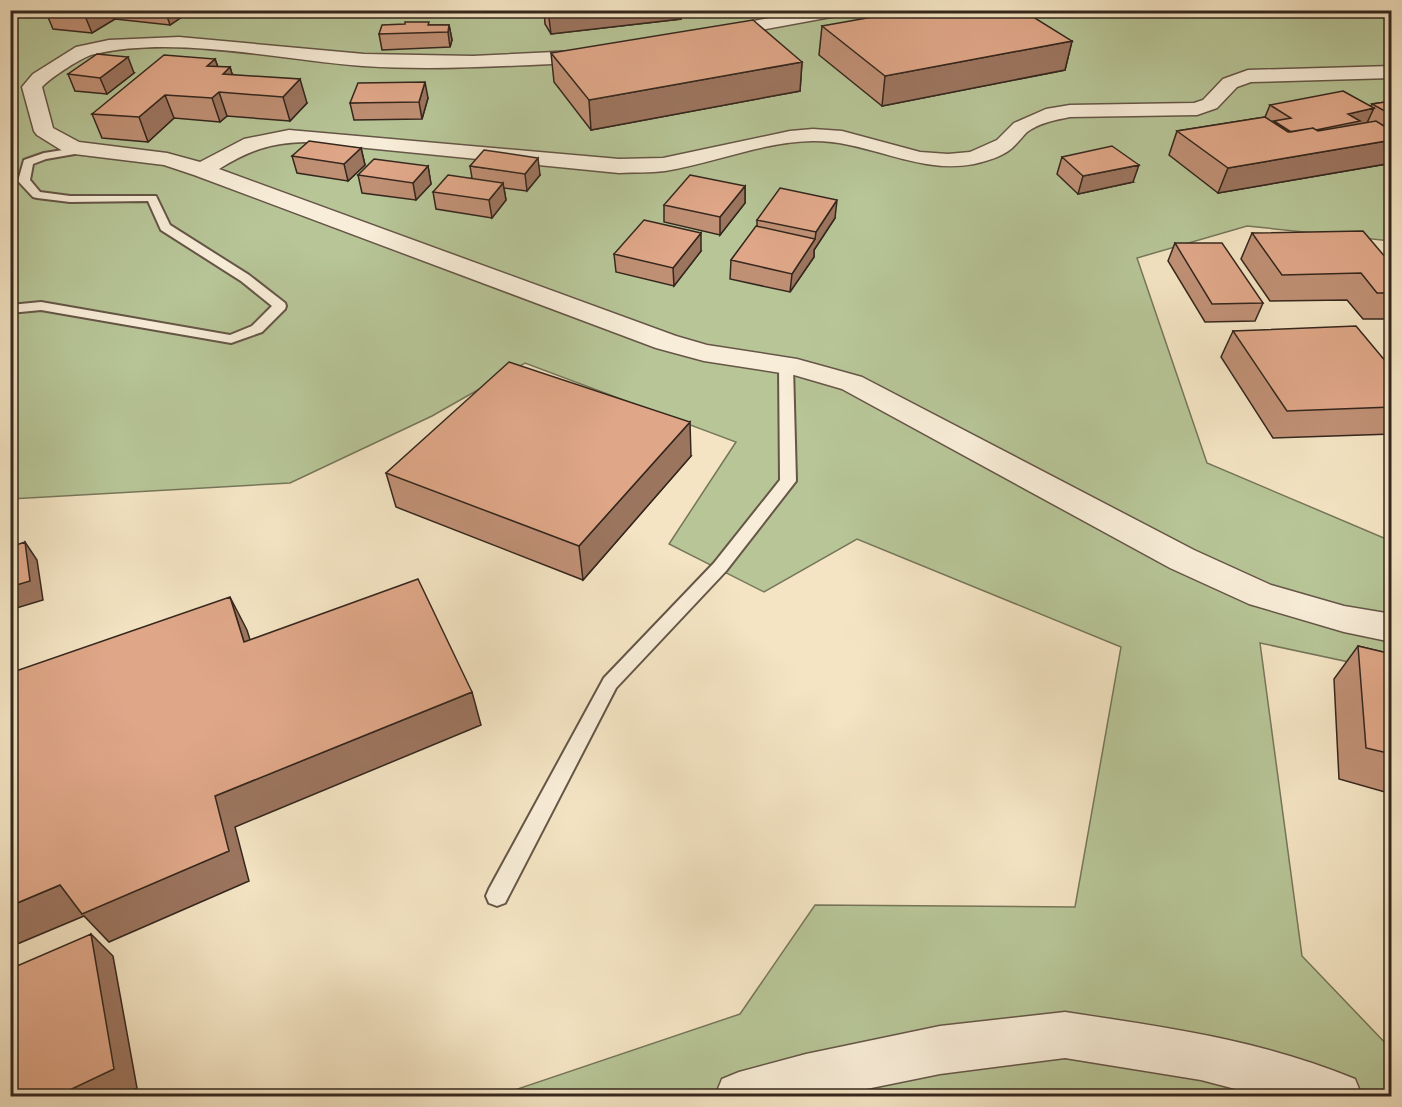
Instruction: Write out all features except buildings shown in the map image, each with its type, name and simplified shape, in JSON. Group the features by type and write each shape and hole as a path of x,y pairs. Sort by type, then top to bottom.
{"street":[{"path":"702,36 842,10"},
{"path":"610,53 473,62 364,60 180,42 102,47 72,55 60,66 39,76 32,87 44,131 74,148 167,159 666,342 704,353 786,366 852,383 1182,560 1261,595 1344,619 1392,628"},
{"path":"202,170 252,141 279,135 619,166 663,165 790,137 813,135 842,137 919,158 948,160 972,158 991,152 1004,144 1021,127 1046,115 1070,111 1197,109 1210,104 1230,83 1248,76 1392,72"},
{"path":"739,1096 806,1078 940,1050 1065,1035 1201,1056 1311,1086 1338,1096"}],"lane":[{"path":"10,309 41,306 231,339 257,329 280,306 245,278 165,227 152,198 70,199 37,195 24,181 28,162 44,156 82,150"},
{"path":"497,896 610,683 720,567 788,481 786,366"}],"green space":[{"path":"11,11 1391,11 1391,241 1247,226 1137,258 1207,463 1391,541 1391,671 1260,643 1302,956 1391,1049 1391,1096 497,1096 740,1014 815,905 1075,907 1121,647 857,539 764,592 669,544 736,442 525,363 432,416 290,483 11,499"}]}
